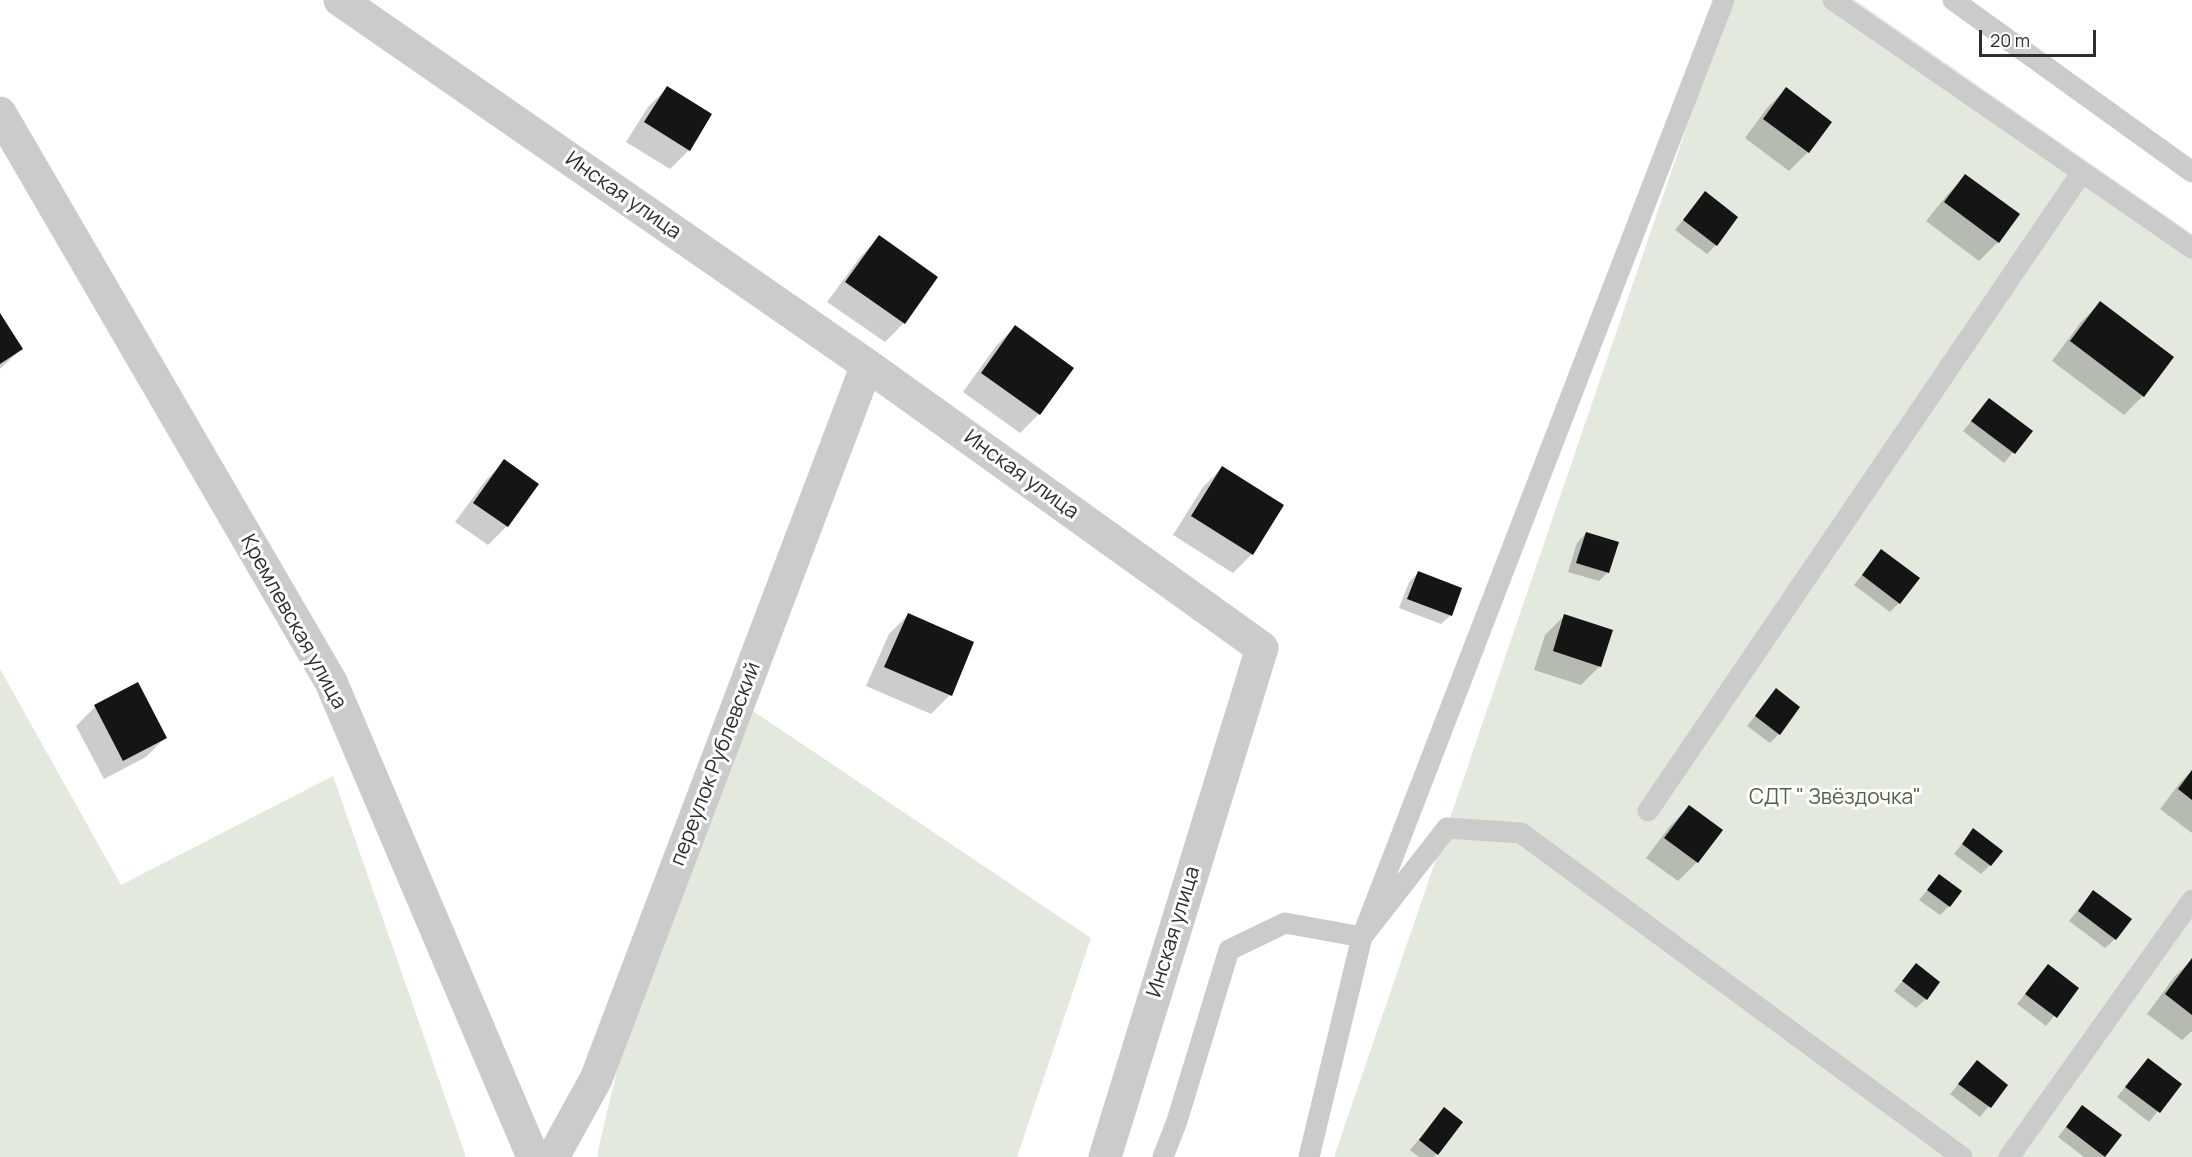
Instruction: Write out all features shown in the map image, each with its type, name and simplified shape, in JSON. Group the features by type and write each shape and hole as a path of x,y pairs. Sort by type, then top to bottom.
{"street":[{"name":"Инская улица","path":"340,0 867,365 1262,648 1105,1157"},
{"name":"Кремлевская улица","path":"0,113 331,682 532,1157"},
{"name":"переулок Рублевский","path":"553,1157 596,1079 867,365"}],"lane":[{"path":"1309,1157 1362,937 1724,0"},
{"path":"1833,0 2192,248"},
{"path":"1953,0 2192,172"},
{"path":"1648,811 2082,172"},
{"path":"1362,937 1447,828 1521,833 1962,1157"},
{"path":"2009,1157 2192,900"},
{"path":"1163,1157 1177,1122 1229,950 1285,923 1362,937"}],"green space":[{"name":"СДТ \" Звёздочка\"","path":"1730,0 1855,0 2192,234 2192,1157 1334,1157"},
{"path":"0,669 121,885 333,776 466,1157 0,1157"},
{"path":"747,707 1091,938 1017,1157 598,1157 649,937"}],"building":[{"path":"667,86 712,114 690,151 644,122"},
{"path":"1786,87 1832,122 1809,153 1763,119"},
{"path":"1965,174 2020,214 1999,243 1944,202"},
{"path":"1705,191 1738,217 1717,246 1683,220"},
{"path":"879,235 938,277 905,324 845,282"},
{"path":"2100,301 2174,357 2144,397 2070,341"},
{"path":"0,313 23,349 0,364"},
{"path":"1015,325 1074,368 1040,415 981,373"},
{"path":"1989,398 2033,431 2015,454 1971,421"},
{"path":"504,459 539,484 508,527 473,503"},
{"path":"1222,466 1284,505 1253,555 1191,516"},
{"path":"1586,532 1619,542 1609,573 1576,563"},
{"path":"1881,549 1920,578 1900,604 1862,575"},
{"path":"1418,571 1462,588 1452,616 1407,599"},
{"path":"908,613 974,642 952,696 884,667"},
{"path":"1564,614 1613,630 1601,667 1553,651"},
{"path":"138,682 167,738 123,761 94,705"},
{"path":"1776,688 1800,707 1780,735 1755,716"},
{"path":"2192,770 2192,800 2178,789"},
{"path":"1689,805 1723,830 1698,863 1664,838"},
{"path":"1973,828 2003,851 1991,866 1962,844"},
{"path":"1939,874 1962,891 1950,907 1927,890"},
{"path":"2093,890 2132,919 2116,940 2078,911"},
{"path":"2192,958 2192,1015 2165,994"},
{"path":"1916,963 1940,982 1927,1000 1902,981"},
{"path":"2048,964 2079,988 2057,1018 2025,994"},
{"path":"2148,1058 2182,1084 2160,1113 2125,1087"},
{"path":"1977,1060 2008,1085 1991,1108 1958,1084"},
{"path":"2082,1105 2122,1135 2105,1157 2066,1127"},
{"path":"1444,1107 1463,1122 1438,1155 1419,1140"}]}
